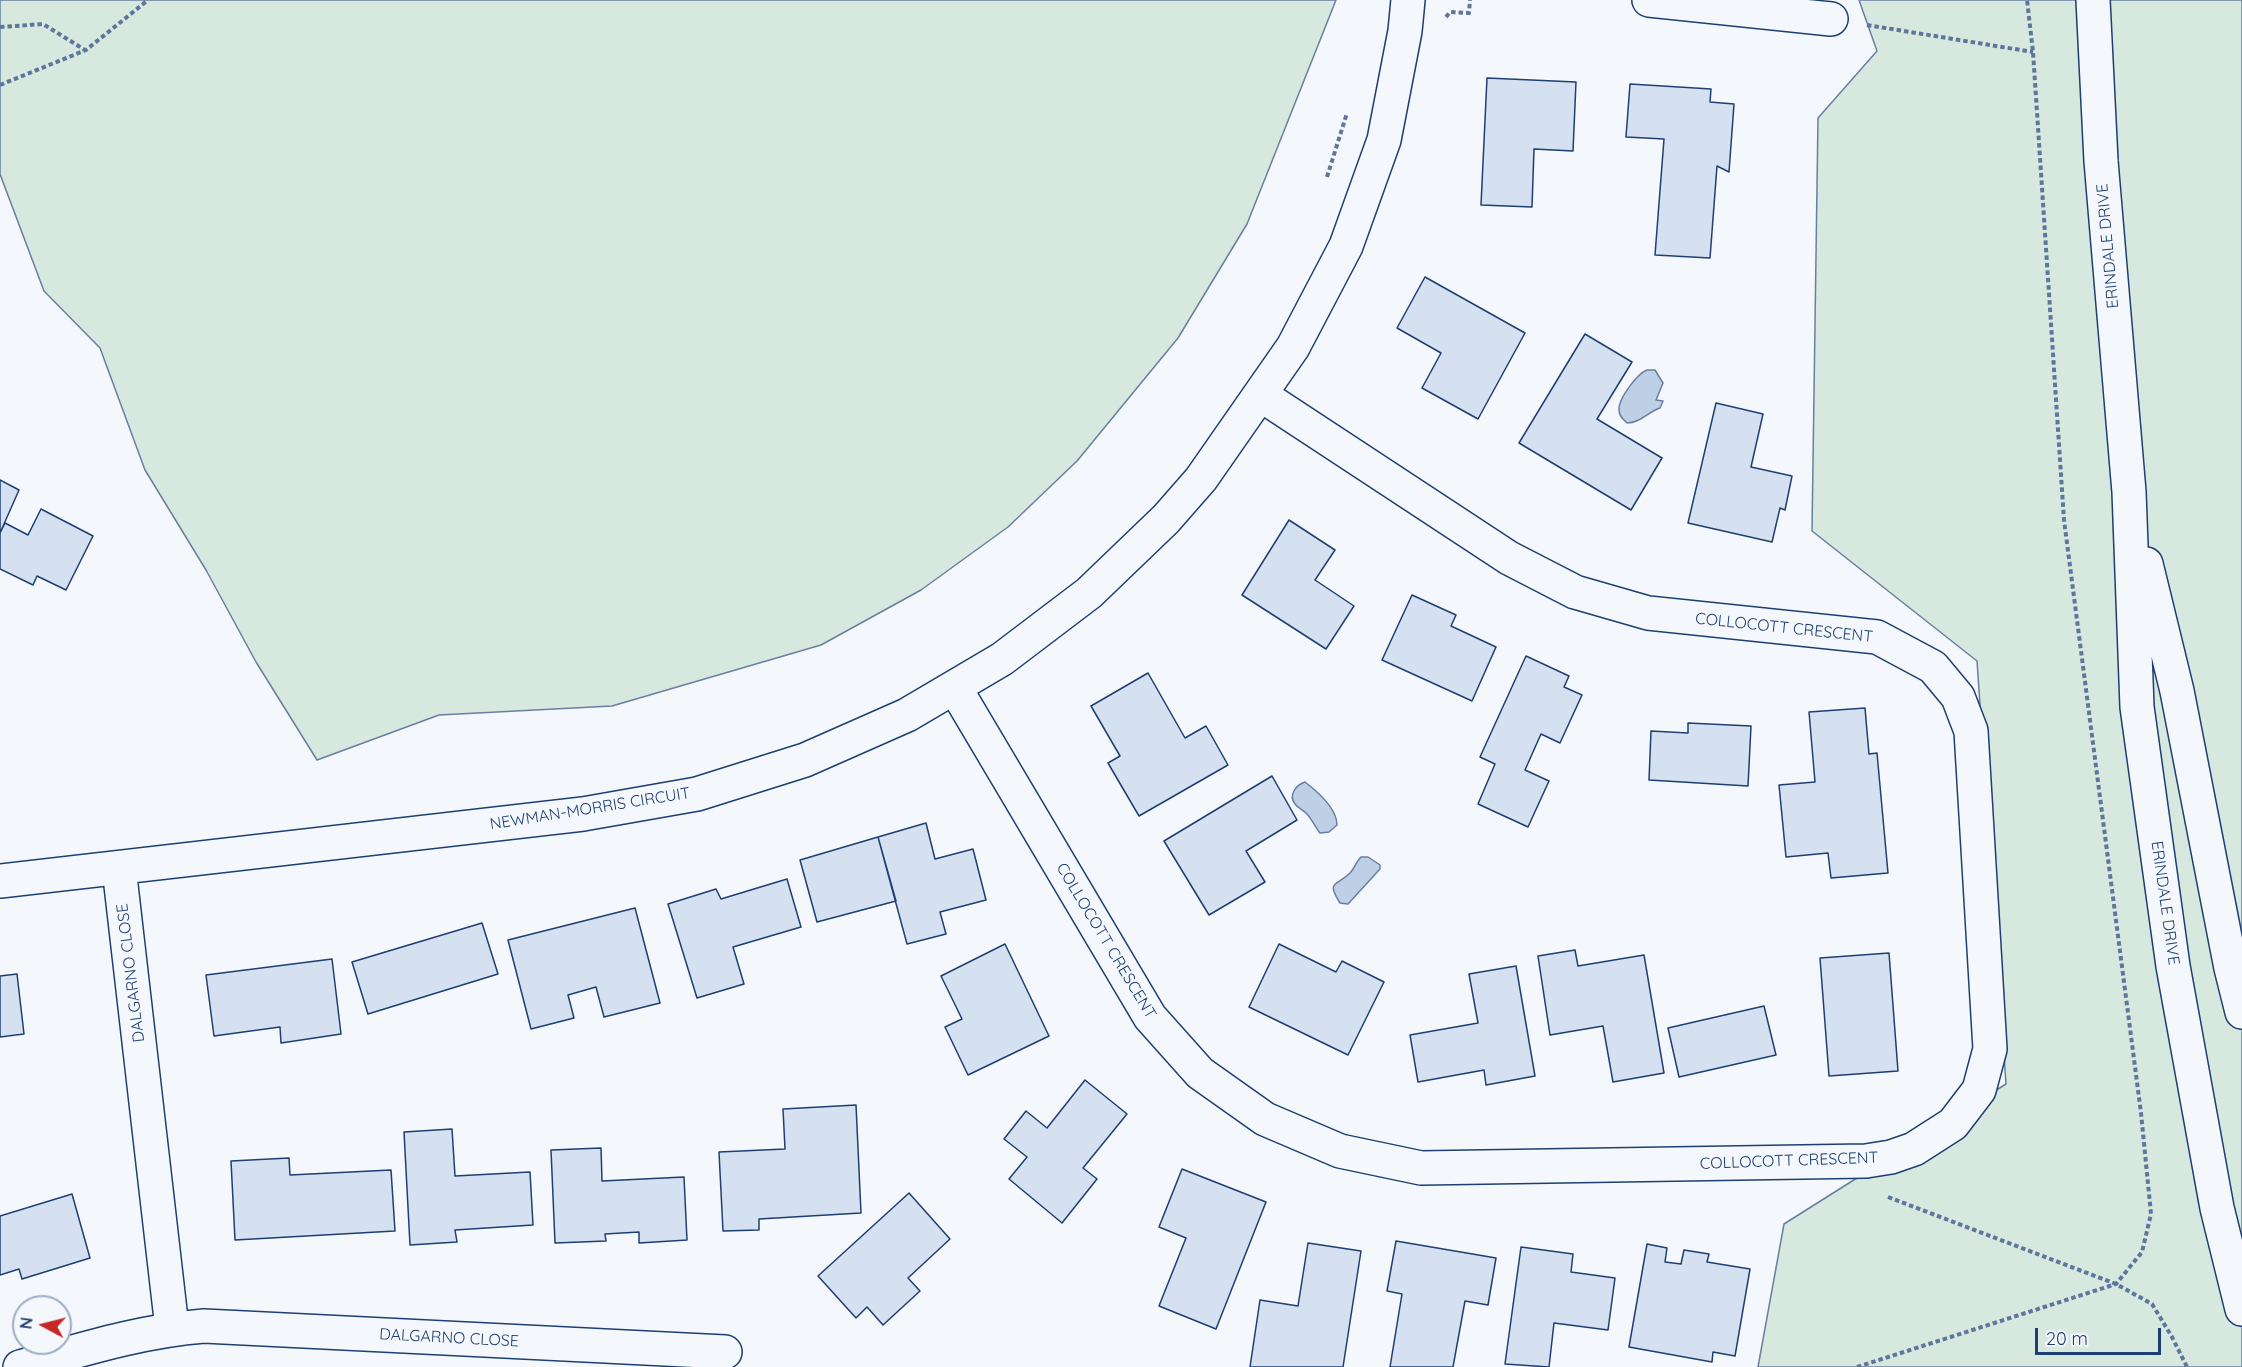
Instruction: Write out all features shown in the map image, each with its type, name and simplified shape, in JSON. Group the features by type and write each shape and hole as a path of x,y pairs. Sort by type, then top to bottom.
{"street":[{"name":"NEWMAN-MORRIS CIRCUIT","path":"0,881 583,814 697,794 805,760 907,715 1002,659 1089,593 1166,519 1201,479 1293,347 1346,246 1384,140 1405,31 1408,0"},
{"path":"1649,0 1831,19"},
{"name":"ERINDALE DRIVE","path":"2093,0 2101,161 2128,492 2137,707 2173,966 2217,1208 2242,1309"},
{"name":"COLLOCOTT CRESCENT","path":"955,688 1150,1017 1200,1073 1265,1119 1340,1151 1421,1168 1866,1161 1891,1157 1914,1149 1953,1124 1979,1090 1990,1049 1971,731 1958,697 1933,667 1878,637 1648,613 1575,592 1509,558 1261,395"},
{"name":"ERINDALE DRIVE","path":"2128,492 2177,691 2231,968 2242,1012"},
{"name":"DALGARNO CLOSE","path":"119,868 172,1329"},
{"name":"DALGARNO CLOSE","path":"20,1367 112,1341 172,1329 204,1326 725,1352"}],"path":[{"path":"0,85 86,50 148,0"},
{"path":"1469,13 1470,0"},
{"path":"1857,1367 2116,1284 2142,1251 2151,1214 2141,1113 2064,520 2033,52 2027,0"},
{"path":"1831,19 2033,52"},
{"path":"0,27 43,24 86,50"},
{"path":"1324,186 1349,108"},
{"path":"1866,1161 1867,1187 1906,1205 2116,1284 2152,1304 2187,1367"}],"shaded area":[{"path":"0,0 1336,0 1247,224 1178,338 1077,461 1008,527 921,590 821,645 612,706 439,715 317,760 256,662 206,570 145,470 100,348 44,291 0,174"},
{"path":"1859,0 2242,0 2242,1367 1758,1367 1784,1224 2006,1084 1977,661 1812,531 1818,118 1877,51"}],"water":[{"path":"1647,370 1655,370 1663,383 1656,400 1663,401 1660,408 1636,421 1627,423 1619,412 1620,405 1633,382"},
{"path":"1305,782 1321,796 1334,813 1337,825 1329,832 1320,833 1308,815 1293,801 1294,791"},
{"path":"1361,857 1368,857 1380,865 1380,869 1348,904 1340,903 1333,887 1350,873"}],"building":[{"path":"1487,78 1576,82 1573,151 1534,149 1532,207 1481,205"},
{"path":"1630,84 1711,89 1710,102 1734,104 1729,172 1717,166 1710,258 1655,255 1664,139 1626,137"},
{"path":"1425,277 1525,333 1478,419 1422,388 1441,353 1397,328"},
{"path":"1585,334 1632,362 1597,419 1662,458 1631,510 1519,443"},
{"path":"1716,403 1763,414 1751,467 1792,476 1785,510 1780,508 1772,542 1688,523"},
{"path":"0,480 19,490 0,533"},
{"path":"41,509 93,536 66,590 37,576 33,585 0,569 0,533 5,523 28,535"},
{"path":"1289,520 1335,550 1315,580 1354,606 1326,649 1242,595"},
{"path":"1412,595 1456,615 1451,626 1496,647 1472,701 1382,660"},
{"path":"1526,656 1569,676 1564,687 1582,695 1560,743 1541,734 1525,770 1549,781 1528,827 1478,804 1495,764 1480,757"},
{"path":"1148,673 1185,738 1206,726 1228,765 1139,816 1108,763 1120,756 1091,706"},
{"path":"1865,708 1869,754 1877,753 1888,873 1831,878 1828,853 1786,857 1779,785 1815,782 1809,712"},
{"path":"1688,723 1751,726 1748,786 1649,780 1651,731 1688,733"},
{"path":"1272,776 1297,820 1246,851 1265,882 1209,915 1164,841"},
{"path":"926,823 935,859 973,849 986,900 940,912 946,934 907,944 878,837"},
{"path":"878,837 896,901 817,922 800,860"},
{"path":"787,879 801,927 733,947 744,984 697,998 668,904 716,889 721,899"},
{"path":"635,908 660,1003 604,1017 596,987 568,995 574,1018 531,1029 508,940"},
{"path":"482,923 498,974 368,1014 352,962"},
{"path":"1005,944 1049,1036 968,1075 945,1027 962,1019 941,976"},
{"path":"1279,944 1336,972 1342,961 1384,982 1348,1055 1249,1007"},
{"path":"1575,950 1578,966 1644,955 1664,1073 1613,1082 1603,1026 1550,1035 1538,956"},
{"path":"1889,953 1898,1071 1829,1076 1820,958"},
{"path":"332,959 341,1034 281,1043 280,1027 214,1036 206,975"},
{"path":"1516,966 1535,1076 1486,1085 1484,1070 1418,1082 1410,1035 1478,1023 1469,974"},
{"path":"17,974 24,1034 0,1037 0,976"},
{"path":"1764,1006 1776,1055 1679,1077 1668,1028"},
{"path":"1085,1080 1127,1114 1083,1168 1097,1179 1062,1223 1009,1179 1027,1157 1004,1139 1026,1111 1047,1128"},
{"path":"856,1105 861,1213 759,1219 759,1230 723,1231 719,1152 785,1149 783,1109"},
{"path":"452,1129 455,1176 530,1172 533,1225 455,1230 457,1242 410,1245 404,1132"},
{"path":"601,1148 602,1181 684,1177 687,1240 639,1243 639,1232 605,1234 606,1241 555,1243 551,1150"},
{"path":"289,1158 290,1175 391,1170 395,1231 235,1240 231,1161"},
{"path":"1182,1169 1266,1202 1216,1329 1159,1306 1186,1238 1159,1227"},
{"path":"909,1193 950,1239 908,1278 920,1291 883,1325 867,1307 856,1318 818,1276"},
{"path":"72,1194 90,1258 22,1279 19,1269 0,1275 0,1216"},
{"path":"1396,1241 1496,1258 1488,1305 1465,1301 1453,1367 1390,1367 1402,1294 1387,1291"},
{"path":"1308,1243 1361,1251 1343,1367 1250,1367 1260,1300 1298,1306"},
{"path":"1647,1244 1667,1248 1665,1262 1681,1264 1684,1250 1709,1254 1707,1262 1750,1269 1735,1356 1713,1352 1712,1362 1629,1347"},
{"path":"1521,1247 1573,1254 1571,1272 1615,1278 1608,1330 1554,1323 1549,1367 1505,1364"}]}
